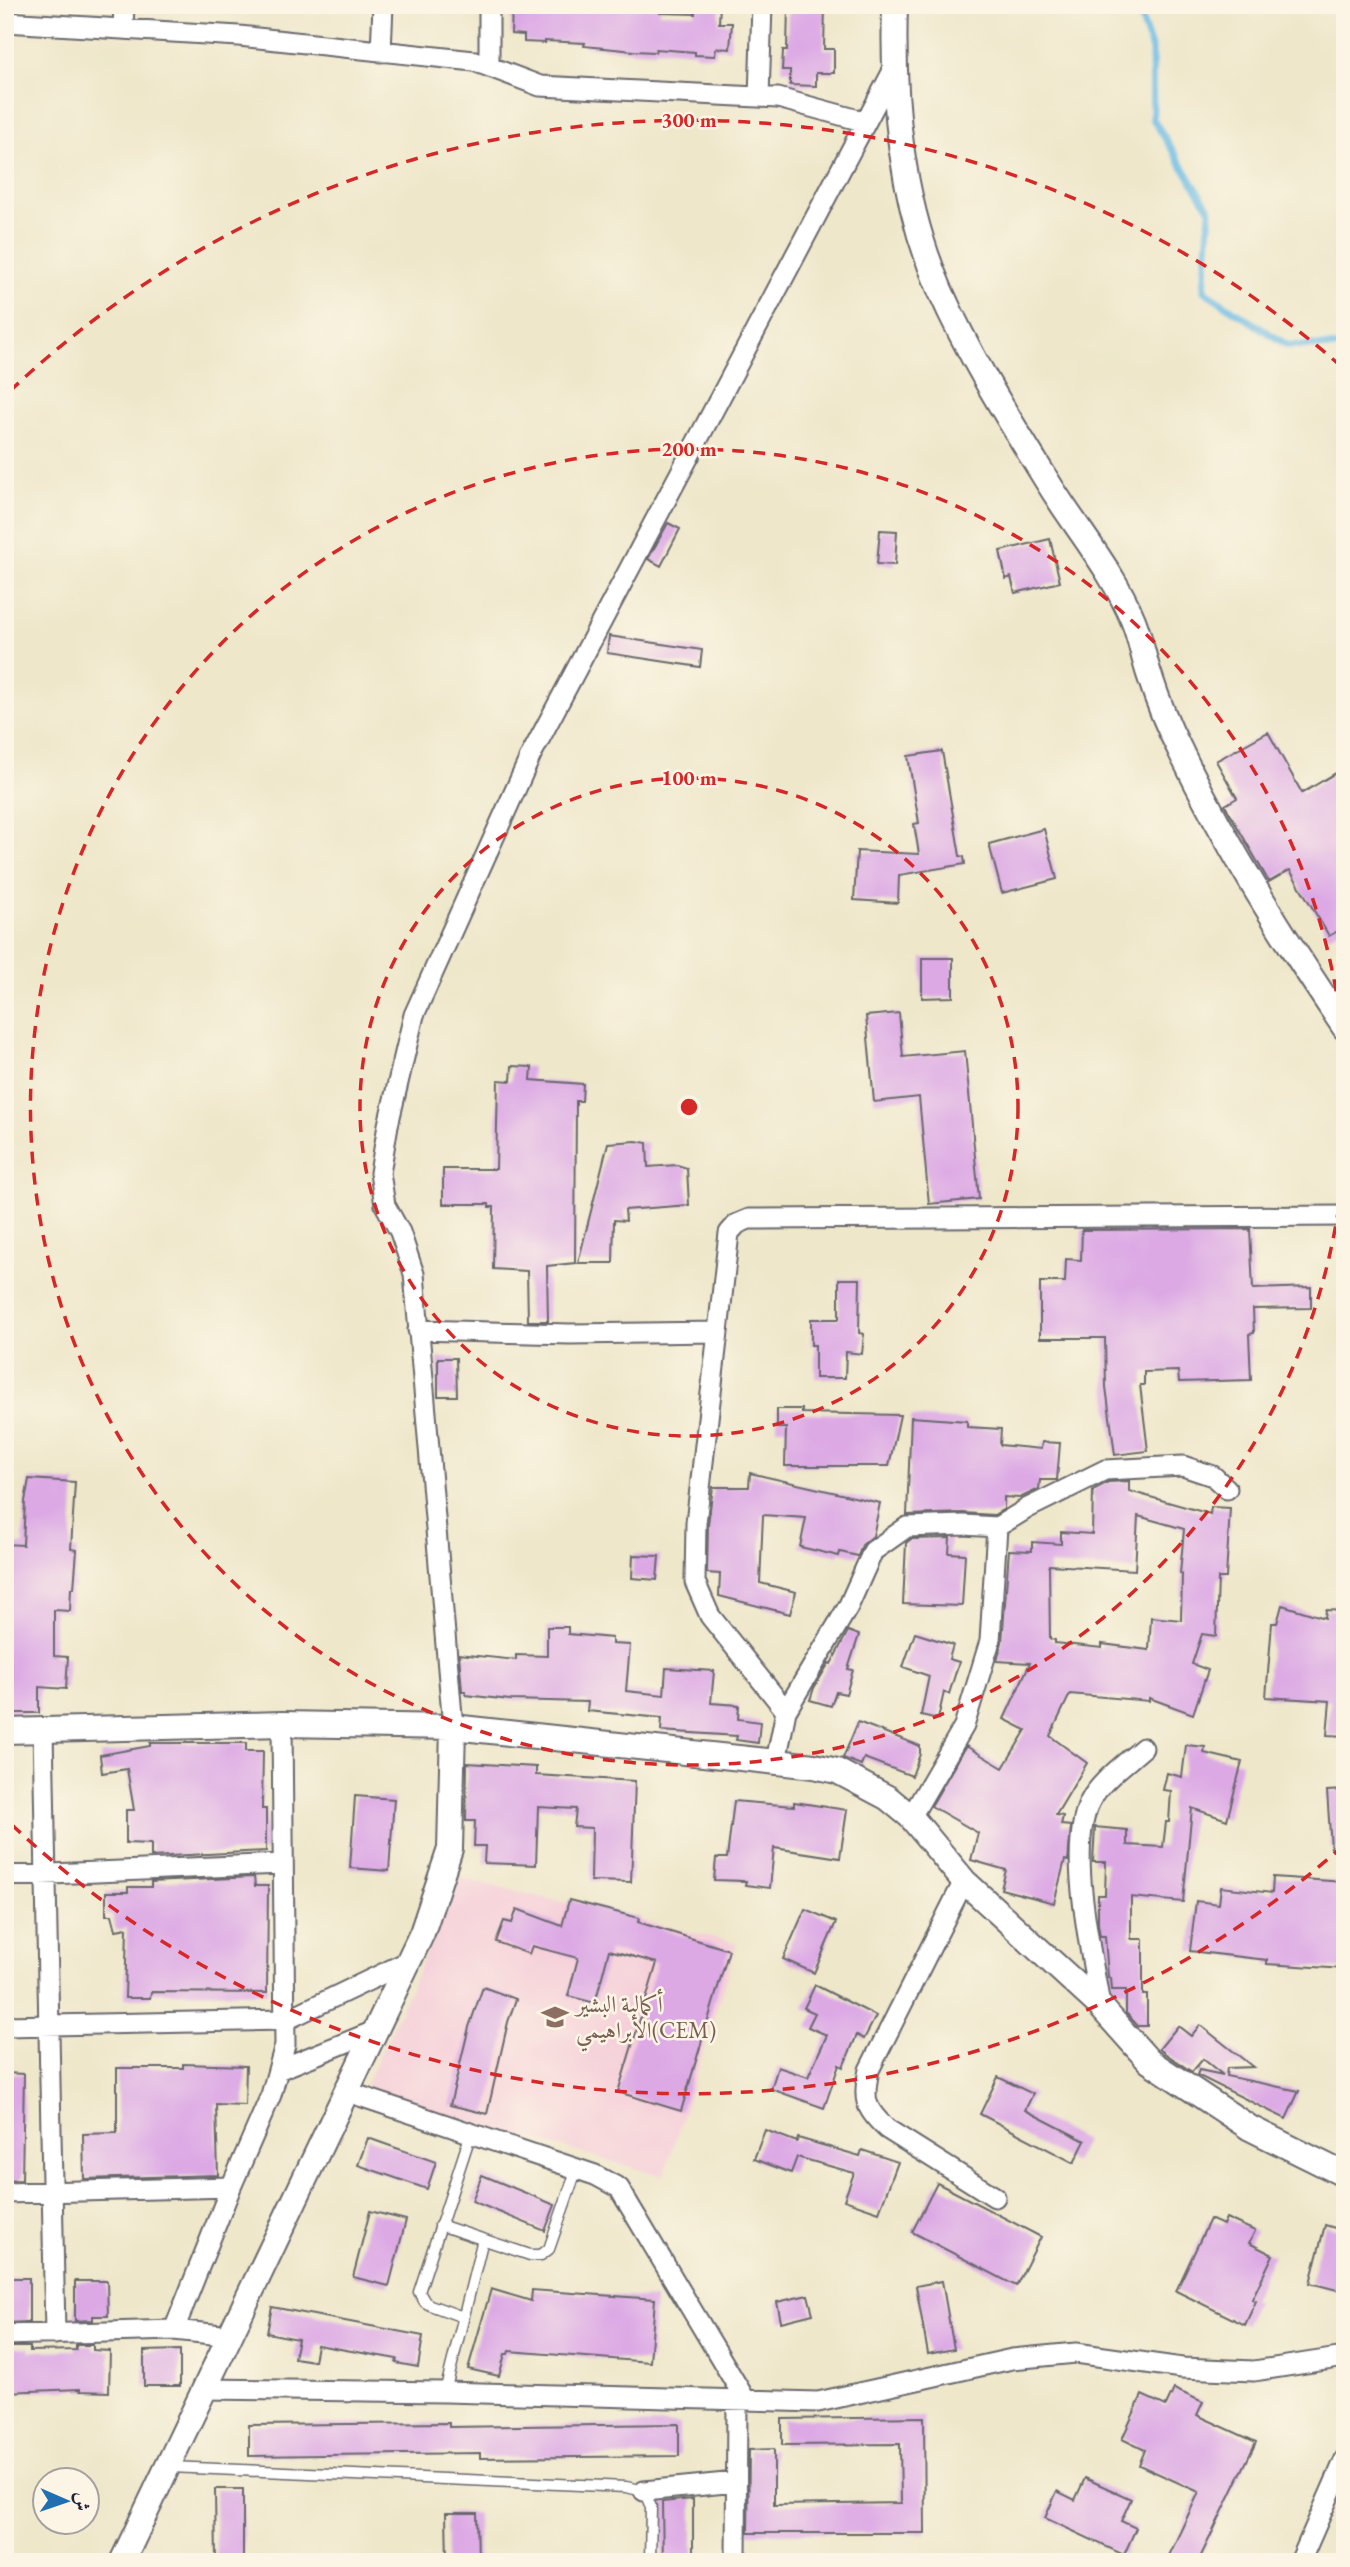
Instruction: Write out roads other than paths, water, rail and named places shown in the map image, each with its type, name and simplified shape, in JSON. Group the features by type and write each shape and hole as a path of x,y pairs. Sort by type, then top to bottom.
{"street":[{"path":"123,29 124,5"},
{"path":"381,52 383,5"},
{"path":"489,5 489,67"},
{"path":"759,97 762,5"},
{"path":"895,5 897,127 914,213 939,288 981,372 1064,508 1115,585 1133,620 1149,674 1178,747 1231,848 1300,961 1345,1028"},
{"path":"9,16 123,29 239,36 474,61 540,86 778,98 866,122"},
{"path":"122,2562 422,1933 450,1849 453,1727 414,1274 400,1232 385,1205 380,1172 388,1125 414,1015 531,755 895,67"},
{"path":"786,1710 709,1616 695,1582 696,1523 729,1233 737,1224 749,1219 1345,1216"},
{"path":"418,1330 570,1334 718,1332"},
{"path":"776,1761 786,1710 848,1607 873,1551 907,1527 997,1527 1028,1508 1105,1470 1183,1466 1213,1476 1227,1489"},
{"path":"911,1817 964,1727 990,1642 997,1527"},
{"path":"174,2330 271,2095 285,2045 282,1724"},
{"path":"5,1731 282,1724 453,1727 776,1761 837,1772 888,1798 911,1817 964,1881 1100,2006 1149,2061 1250,2128 1345,2175"},
{"path":"43,1730 55,2334"},
{"path":"1100,2006 1079,1866 1084,1812 1094,1795 1143,1748"},
{"path":"5,1876 282,1864"},
{"path":"964,1881 869,2070 864,2095 875,2118 887,2129 996,2197"},
{"path":"5,2026 286,2020 409,1961"},
{"path":"278,2070 377,2030"},
{"path":"348,2092 577,2168 619,2188 741,2399 736,2482 736,2562"},
{"path":"5,2193 231,2187"},
{"path":"5,2335 174,2330 231,2336"},
{"path":"204,2389 445,2392 818,2402 1012,2359 1076,2353 1182,2368 1254,2371 1345,2357"},
{"path":"1300,2562 1345,2459"},
{"path":"644,2491 736,2482"}],"lane":[{"path":"463,2317 430,2305 421,2298 419,2292 471,2132"},
{"path":"440,2225 530,2255 541,2256 545,2253 577,2168"},
{"path":"445,2392 483,2239"},
{"path":"166,2466 626,2487 644,2491 651,2507 650,2562"}],"waterway":[{"path":"1137,5 1152,50 1153,119 1210,210 1204,291 1287,345 1345,347"}],"place":[{"name":"أكمالية البشير الأبراهيمي(CEM)","path":"555,2017"}]}
